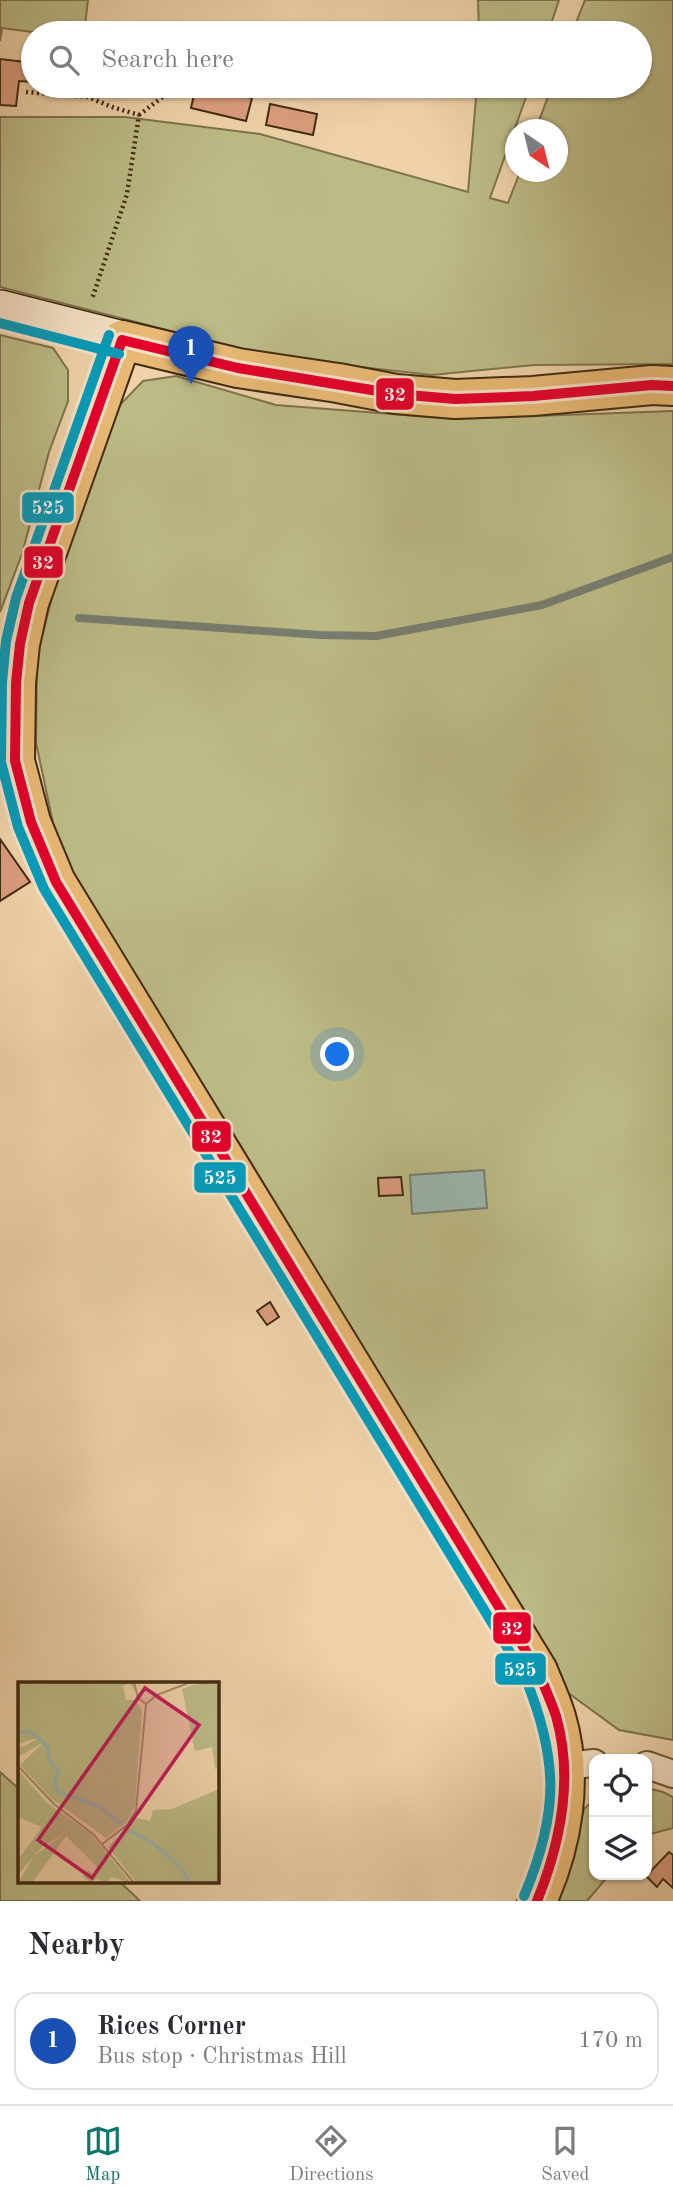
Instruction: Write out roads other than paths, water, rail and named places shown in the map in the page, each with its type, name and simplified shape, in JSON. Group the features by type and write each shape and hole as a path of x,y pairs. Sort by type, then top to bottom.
{"main road":[{"path":"0,309 238,368 396,394 455,399 533,396 652,386 673,387"},
{"path":"122,341 29,603 20,644 16,683 15,761 31,822 56,882 538,1671 556,1717 580,1764 564,1805 548,1876 537,1901"}],"street":[{"path":"652,1767 673,1774"}],"water":[{"path":"484,1170 487,1208 412,1214 410,1175"}],"waterway":[{"path":"79,618 320,635 376,636 542,605 673,557"}],"place":[{"name":"Rices Corner","path":"191,384"}]}
